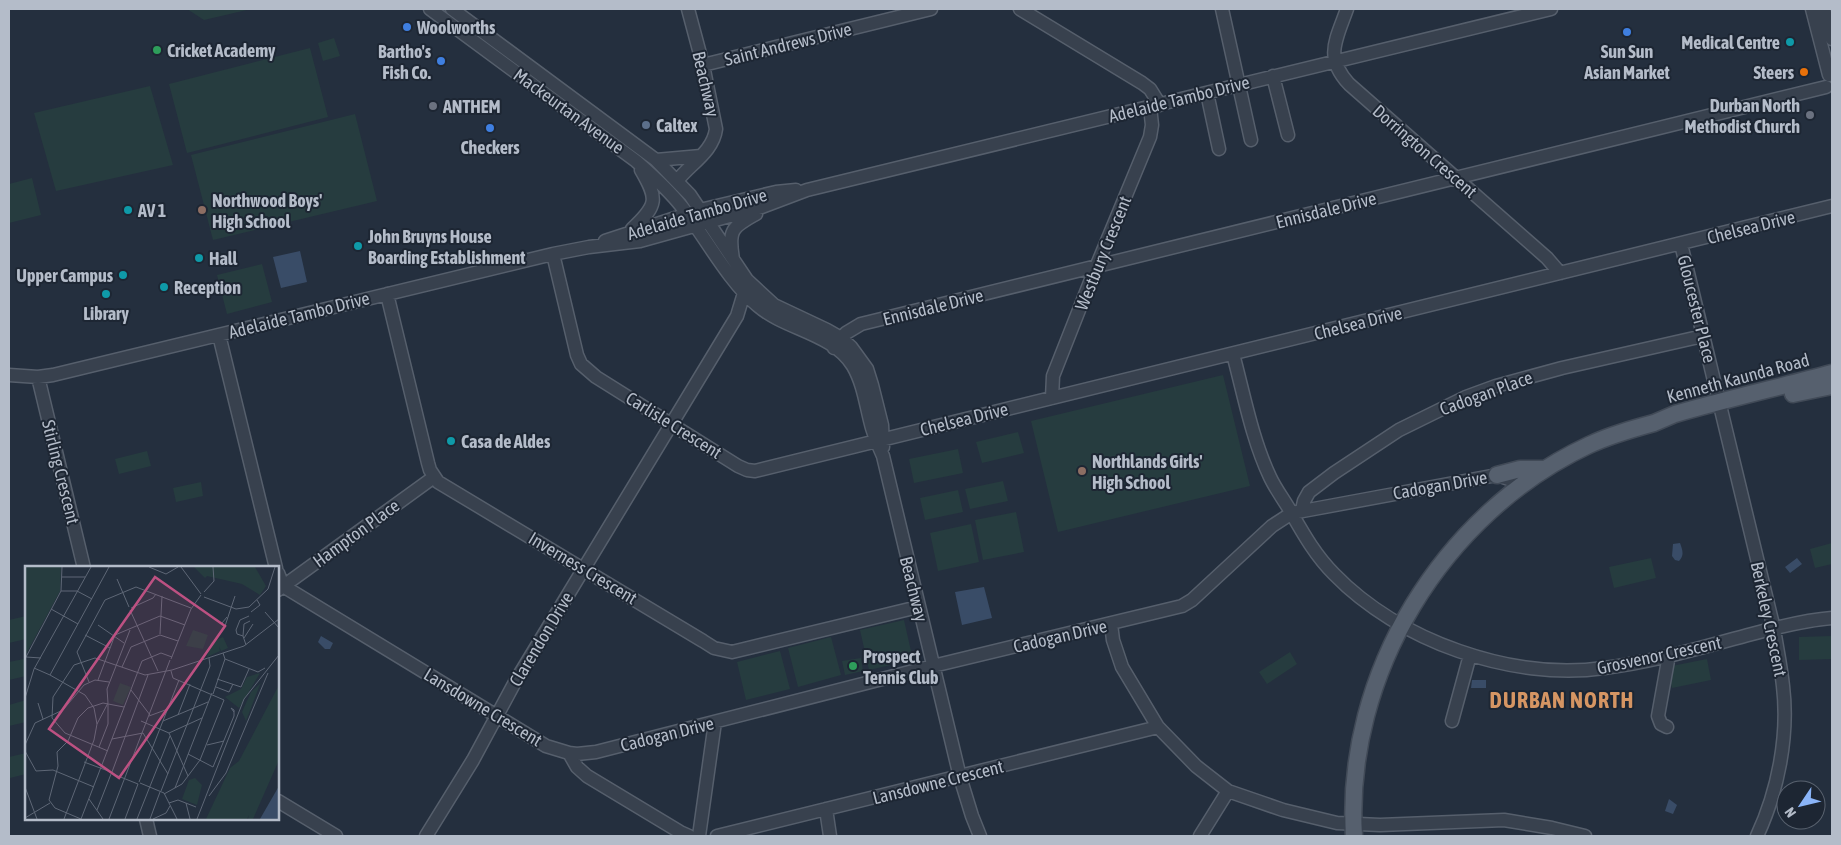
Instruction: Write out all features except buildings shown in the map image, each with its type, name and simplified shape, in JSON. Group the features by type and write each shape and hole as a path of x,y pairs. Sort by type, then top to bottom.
{"main road":[{"name":"Kenneth Kaunda Road","path":"1720,406 1832,373"},
{"name":"Kenneth Kaunda Road","path":"1353,830 1355,774 1365,720 1376,682 1401,625 1426,584 1457,545 1523,484 1544,469 1591,444 1674,415 1832,386"},
{"path":"1497,475 1520,469 1544,469"}],"street":[{"name":"Mackeurtan Avenue","path":"430,9 636,161 654,177 687,214 702,224"},
{"name":"Mackeurtan Avenue","path":"452,9 656,160 690,195 700,210 702,224"},
{"name":"Beachway","path":"676,181 710,145 715,137 716,129 703,65 688,9"},
{"name":"Saint Andrews Drive","path":"703,65 931,9"},
{"path":"1020,9 1142,83 1150,89 1155,106"},
{"path":"1222,9 1252,140"},
{"path":"1335,62 1335,43 1347,9"},
{"name":"Adelaide Tambo Drive","path":"9,375 38,377 53,375 553,254 589,247 626,243 778,202 807,190 1551,9"},
{"path":"1812,9 1830,82"},
{"path":"1824,9 1832,39"},
{"name":"Dorrington Crescent","path":"1335,62 1340,74 1349,84 1547,258 1560,273"},
{"path":"1273,76 1288,135"},
{"name":"Ennisdale Drive","path":"838,343 852,328 861,324 1456,178 1830,82"},
{"path":"1207,93 1219,149"},
{"name":"Westbury Crescent","path":"1052,398 1054,376 1150,137 1155,106"},
{"path":"596,131 605,121"},
{"path":"656,160 701,156"},
{"path":"628,232 649,213 653,203 652,190 636,161"},
{"name":"Adelaide Tambo Drive","path":"589,247 628,232 700,210 776,192 807,190"},
{"path":"734,262 731,246 732,234 736,225 778,202"},
{"name":"Chelsea Drive","path":"879,440 1832,206"},
{"name":"Beachway","path":"702,224 747,280 774,305 859,356 867,370 882,425 879,440 918,607 960,777 980,836"},
{"name":"Beachway","path":"702,224 744,293 757,306 783,323 815,337 838,343"},
{"name":"Gloucester Place","path":"1681,244 1720,406"},
{"name":"Carlisle Crescent","path":"553,254 577,355 581,364 596,377 738,466 755,471 879,440"},
{"name":"Clarendon Drive","path":"426,836 473,760 515,682 738,316 744,293"},
{"path":"387,294 428,463 434,477"},
{"path":"738,316 757,306"},
{"path":"219,335 276,566"},
{"name":"Cadogan Place","path":"1297,512 1309,492 1334,473 1398,430 1466,397 1496,386 1562,368 1703,336"},
{"name":"Grosvenor Crescent","path":"1233,354 1255,437 1270,477 1297,512 1316,553 1334,574 1359,596 1401,625 1450,649 1532,668 1590,670 1619,666 1774,629 1832,618"},
{"name":"Stirling Crescent","path":"38,377 84,566"},
{"name":"Berkeley Crescent","path":"1720,406 1774,629 1783,687 1783,742 1769,805 1757,836"},
{"name":"Cadogan Drive","path":"569,753 596,752 933,666 1173,609 1192,600 1272,526 1297,512 1497,475 1523,484"},
{"name":"Inverness Crescent","path":"434,477 444,485 584,568 703,642 724,651 741,650 918,607"},
{"name":"Hampton Place","path":"280,588 434,477"},
{"name":"Lansdowne Crescent","path":"280,588 546,746 569,753"},
{"path":"1111,624 1113,640 1122,667 1158,727 1196,766 1228,790 1283,810 1337,823 1353,830 1380,825 1504,820 1585,836"},
{"path":"1452,721 1470,655"},
{"path":"1667,727 1661,724 1658,716 1669,655"},
{"path":"699,836 715,722"},
{"name":"Lansdowne Crescent","path":"717,836 1158,727"},
{"path":"569,753 577,767 587,776 689,836"},
{"path":"1200,836 1228,790"},
{"path":"279,802 336,836"},
{"path":"826,809 830,836"},
{"path":"146,820 150,836"}],"green space":[{"path":"187,9 251,9 204,20"},
{"path":"334,38 340,56 323,61 318,43"},
{"path":"310,48 328,117 187,153 169,84"},
{"path":"150,86 173,165 56,191 34,113"},
{"path":"355,114 377,201 213,240 191,155"},
{"path":"32,178 41,215 9,223 9,184"},
{"path":"262,264 272,302 227,314 217,275"},
{"path":"1223,375 1250,486 1058,532 1031,421"},
{"path":"1018,432 1024,453 982,463 976,442"},
{"path":"958,449 963,473 914,483 909,459"},
{"path":"147,451 151,466 119,474 115,459"},
{"path":"1003,481 1008,501 970,509 965,489"},
{"path":"201,482 203,496 176,502 173,488"},
{"path":"958,490 963,512 925,520 920,498"},
{"path":"1016,512 1024,552 983,560 975,520"},
{"path":"971,524 979,562 938,571 930,533"},
{"path":"1832,543 1832,564 1815,568 1810,549"},
{"path":"1651,558 1656,578 1614,588 1609,567"},
{"path":"25,616 25,639 9,643 9,620"},
{"path":"904,620 913,660 869,670 860,630"},
{"path":"1832,636 1832,659 1799,660 1799,637"},
{"path":"831,637 841,675 798,687 788,648"},
{"path":"780,651 790,689 746,700 737,662"},
{"path":"1290,652 1297,664 1267,684 1259,672"},
{"name":"Prospect Tennis Club","path":"861,658 863,671 845,675 842,661"},
{"path":"24,659 25,676 9,680 9,662"},
{"path":"1707,659 1711,680 1672,688 1667,667"},
{"path":"25,700 25,722 9,726 9,705"},
{"path":"25,753 25,774 10,778 9,757"}],"water":[{"path":"300,251 307,282 281,288 273,257"},
{"path":"1680,543 1682,554 1679,561 1675,560 1672,556 1673,544"},
{"path":"1797,558 1802,564 1790,573 1785,567"},
{"path":"984,587 992,618 962,625 955,592"},
{"path":"321,636 333,643 330,649 325,649 318,642"},
{"path":"1472,680 1486,680 1486,688 1471,688"},
{"path":"1669,799 1677,805 1673,814 1665,811"}],"place":[{"name":"Woolworths","path":"407,27"},
{"name":"Sun Sun Asian Market","path":"1627,32"},
{"name":"Medical Centre","path":"1790,42"},
{"name":"Cricket Academy","path":"157,50"},
{"name":"Bartho's Fish Co.","path":"441,61"},
{"name":"Steers","path":"1804,72"},
{"name":"ANTHEM","path":"433,106"},
{"name":"Durban North Methodist Church","path":"1810,115"},
{"name":"Caltex","path":"646,125"},
{"name":"Checkers","path":"490,128"},
{"name":"AV 1","path":"128,210"},
{"name":"Northwood Boys' High School","path":"202,210"},
{"name":"John Bruyns House Boarding Establishment","path":"358,246"},
{"name":"Hall","path":"199,258"},
{"name":"Upper Campus","path":"123,275"},
{"name":"Reception","path":"164,287"},
{"name":"Library","path":"106,294"},
{"name":"Casa de Aldes","path":"451,441"},
{"name":"Northlands Girls' High School","path":"1082,471"},
{"name":"Prospect Tennis Club","path":"853,666"}],"district":[{"name":"DURBAN NORTH","path":"1562,700"}]}
